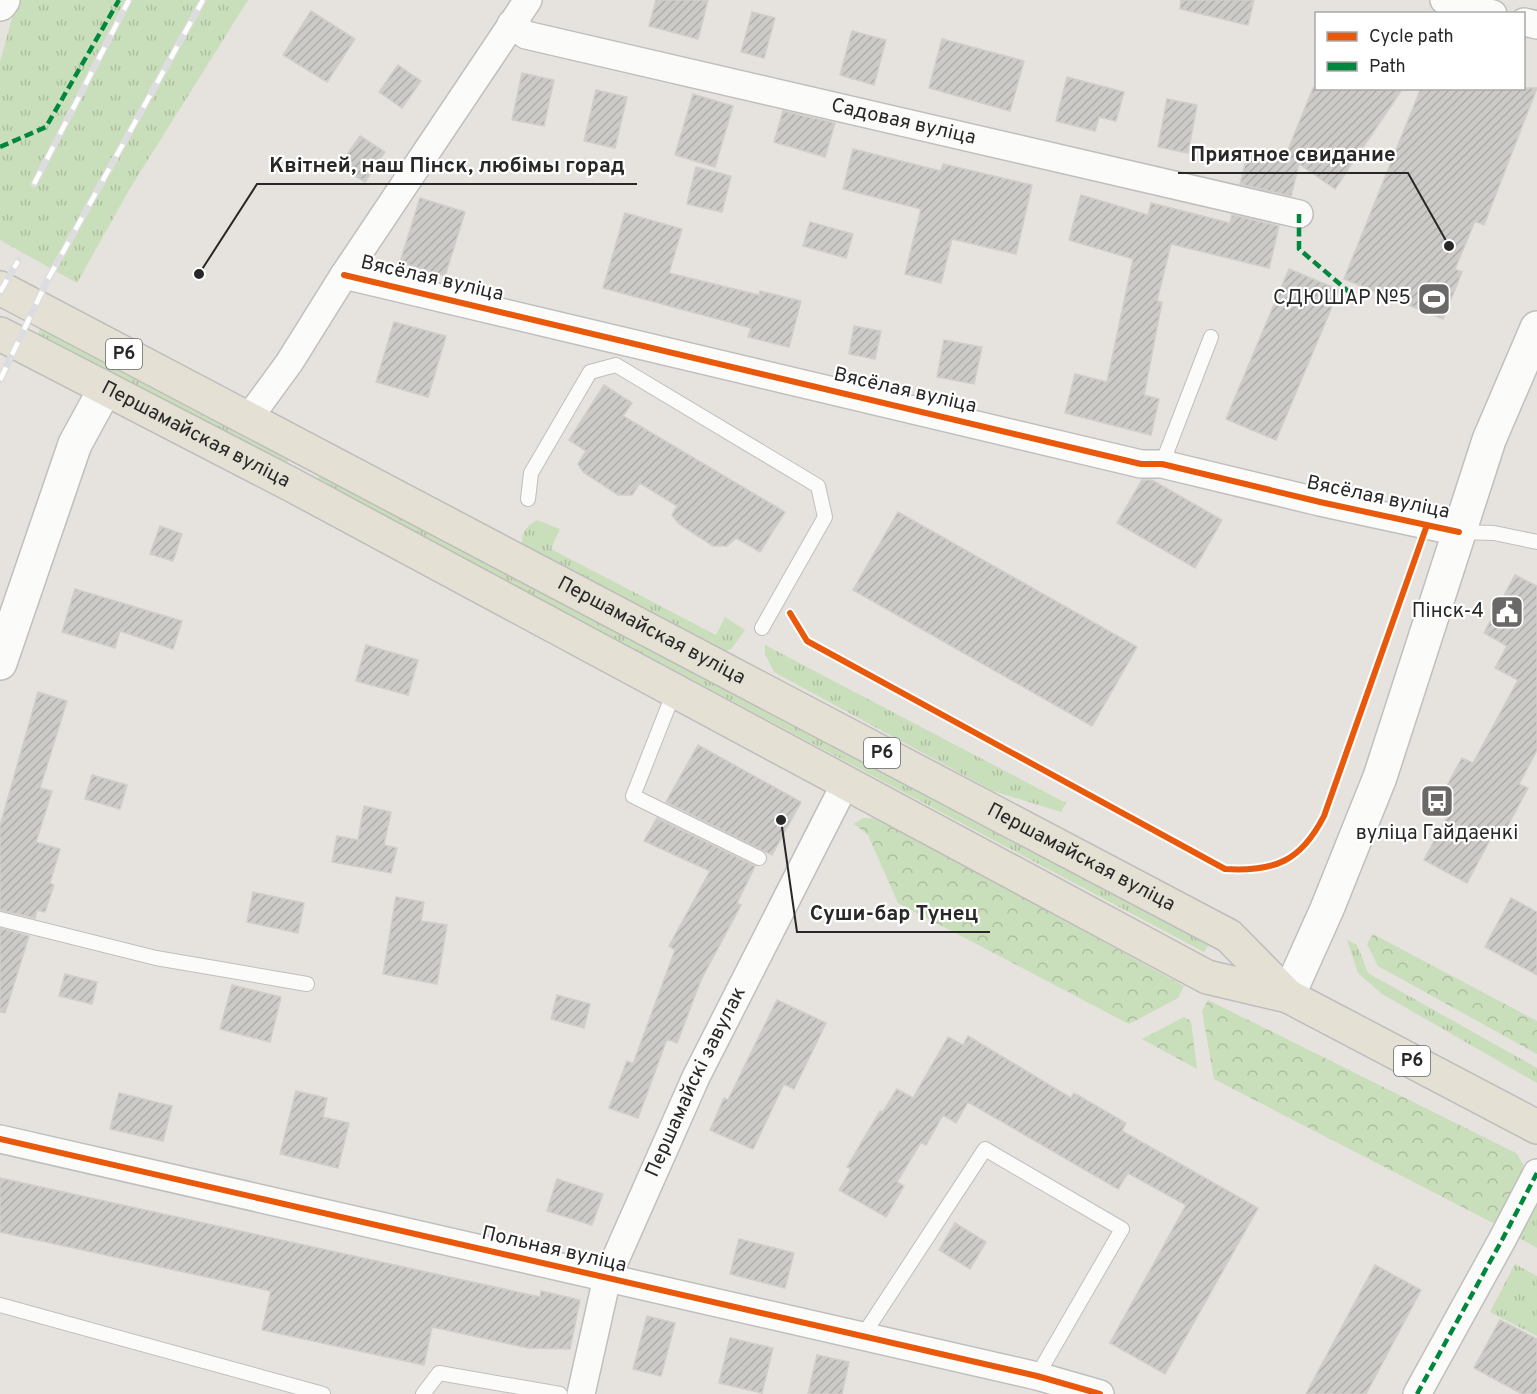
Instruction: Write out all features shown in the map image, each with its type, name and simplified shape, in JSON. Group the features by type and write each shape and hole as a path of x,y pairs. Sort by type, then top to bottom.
{"main road":[{"name":"Першамайская вуліца","path":"0,288 1229,936 1288,996"},
{"name":"Першамайская вуліца","path":"0,334 292,485 1207,977 1288,996 1537,1127"}],"street":[{"path":"0,4 3,0"},
{"path":"248,419 289,363 344,275 528,0"},
{"path":"1444,0 1486,12"},
{"name":"Садовая вуліца","path":"512,24 526,35 1299,214"},
{"name":"Вясёлая вуліца","path":"344,275 1141,464 1162,464 1459,532"},
{"path":"1288,996 1327,909 1380,777 1489,440 1537,328"},
{"path":"0,663 75,444 105,389"},
{"name":"Першамайскі завулак","path":"581,1394 607,1278 696,1077 845,784"},
{"name":"Польная вуліца","path":"0,1139 1037,1376 1100,1394"},
{"path":"1418,1394 1537,1173"}],"lane":[{"path":"1162,464 1211,338"},
{"path":"528,499 531,473 590,372 616,365 818,486 825,517 762,628"},
{"path":"1459,532 1494,533 1537,542"},
{"path":"674,692 633,796 759,858"},
{"path":"0,919 156,958 307,984"},
{"path":"862,1337 985,1149 1122,1229 1037,1376"},
{"path":"0,1305 322,1394"},
{"path":"423,1394 439,1373 561,1394"}],"green space":[{"path":"17,0 248,0 129,190 77,283 0,240 0,62"},
{"path":"41,327 289,459 284,468 37,336"},
{"path":"322,471 1209,944 1204,952 317,480"},
{"path":"537,520 560,529 551,549 716,635 725,617 745,630 731,649 722,652 523,550 524,532"},
{"path":"765,645 1066,803 1061,812 993,791 774,672 765,654"},
{"path":"863,818 880,819 1184,986 1178,998 1129,1024 898,903 868,835 854,824"},
{"path":"1373,934 1537,1021 1537,1054 1378,966 1367,944"},
{"path":"1347,940 1357,945 1368,973 1537,1068 1537,1083 1382,994 1358,973"},
{"path":"1208,1000 1516,1153 1523,1164 1522,1173 1497,1225 1214,1079 1202,1011"},
{"path":"1184,1017 1191,1021 1197,1069 1142,1039"},
{"path":"1537,1194 1537,1248 1516,1236"},
{"path":"1515,1264 1537,1276 1537,1336 1490,1312"}],"building":[{"path":"656,0 708,0 698,39 649,26"},
{"path":"1181,0 1254,0 1248,25 1180,9"},
{"path":"311,11 355,39 327,82 283,55"},
{"path":"752,12 775,18 764,58 741,52"},
{"path":"852,31 886,40 874,85 840,75"},
{"path":"942,39 1024,61 1010,111 929,88"},
{"path":"398,65 421,81 402,108 379,92"},
{"path":"522,73 554,80 544,126 512,120"},
{"path":"1067,77 1124,92 1116,121 1099,117 1095,131 1056,121"},
{"path":"1313,88 1315,90 1402,90 1335,189 1299,164 1291,196 1240,184 1249,149 1293,160 1286,155"},
{"path":"1537,88 1484,225 1475,221 1455,269 1462,272 1443,319 1344,279 1420,90"},
{"path":"596,90 627,97 615,148 584,141"},
{"path":"693,94 733,106 715,167 675,155"},
{"path":"1167,99 1197,105 1188,153 1158,147"},
{"path":"783,111 835,123 825,157 774,142"},
{"path":"360,136 385,152 365,182 339,166"},
{"path":"853,149 941,171 943,164 1032,185 1016,254 952,239 941,283 905,274 921,209 843,189"},
{"path":"696,167 731,176 722,212 687,204"},
{"path":"1081,195 1148,215 1151,203 1230,223 1232,215 1279,226 1269,268 1171,244 1157,301 1162,302 1144,395 1159,399 1151,435 1065,413 1075,374 1107,382 1133,259 1069,240"},
{"path":"420,198 465,212 445,276 400,262"},
{"path":"625,213 682,229 669,273 759,295 760,291 801,301 789,347 748,337 751,328 603,288"},
{"path":"810,222 853,234 846,258 803,246"},
{"path":"1289,269 1339,290 1276,440 1226,419"},
{"path":"394,322 446,336 428,397 376,382"},
{"path":"854,326 881,331 875,359 849,354"},
{"path":"944,340 982,347 974,384 937,377"},
{"path":"604,385 632,403 623,416 785,512 760,552 736,538 727,546 713,546 679,524 672,515 677,506 640,483 632,495 618,495 583,472 578,464 586,451 569,440"},
{"path":"1142,480 1152,480 1222,520 1195,568 1117,523"},
{"path":"898,512 1137,647 1092,726 853,590"},
{"path":"160,526 182,534 173,561 150,554"},
{"path":"1515,575 1537,586 1537,750 1519,784 1528,788 1500,840 1492,836 1467,883 1424,860 1450,811 1437,804 1462,758 1473,763 1518,680 1495,668 1507,646 1484,633"},
{"path":"75,589 182,621 173,649 120,631 115,648 62,632"},
{"path":"366,645 418,660 408,695 356,681"},
{"path":"38,692 67,701 40,788 52,791 36,842 60,849 50,883 54,885 45,912 37,910 35,918 0,910 0,826"},
{"path":"698,745 801,802 772,855 666,802"},
{"path":"92,775 127,785 120,809 85,799"},
{"path":"364,806 391,812 384,845 397,848 391,873 332,862 337,836 358,840"},
{"path":"657,818 755,866 737,903 741,905 701,980 677,1043 667,1039 638,1118 609,1108 627,1061 633,1064 675,950 669,946 710,871 644,841"},
{"path":"253,892 304,903 298,933 247,922"},
{"path":"396,897 424,902 421,921 447,925 437,984 383,974"},
{"path":"1511,898 1537,912 1537,975 1485,947"},
{"path":"0,928 29,936 5,1013 0,1012"},
{"path":"65,974 97,982 92,1004 59,996"},
{"path":"232,985 281,997 270,1042 220,1029"},
{"path":"557,995 590,1004 584,1028 551,1019"},
{"path":"777,1000 826,1023 794,1089 784,1084 753,1149 710,1130 724,1098 728,1100"},
{"path":"968,1036 1071,1098 1074,1093 1126,1123 1122,1131 1258,1208 1165,1374 1110,1343 1186,1205 1128,1173 1118,1189 968,1102 956,1123 943,1115 926,1145 921,1142 897,1182 904,1186 886,1217 839,1190 851,1169 847,1167 880,1111 882,1113 897,1089 913,1098 948,1037 963,1045"},
{"path":"296,1091 327,1098 323,1117 349,1123 338,1168 280,1154"},
{"path":"119,1093 172,1106 163,1141 110,1129"},
{"path":"0,1178 540,1297 541,1291 580,1300 570,1349 528,1348 432,1327 424,1365 262,1330 271,1291 0,1232"},
{"path":"557,1179 603,1194 592,1225 547,1211"},
{"path":"955,1223 986,1242 970,1269 939,1250"},
{"path":"739,1239 794,1253 785,1288 730,1274"},
{"path":"1375,1265 1421,1290 1366,1394 1306,1394"},
{"path":"647,1316 675,1323 661,1376 633,1369"},
{"path":"1500,1320 1537,1339 1537,1394 1522,1394 1474,1368"},
{"path":"730,1338 773,1348 762,1393 719,1383"},
{"path":"817,1355 849,1362 842,1394 808,1394"}],"railway":[{"path":"34,184 129,0"},
{"path":"0,380 48,279 203,0"},
{"path":"0,292 18,261"}],"marked path":[{"path":"0,147 46,127 119,0"},
{"path":"1299,214 1299,249 1355,297"},
{"path":"1417,1394 1537,1173"}],"cycle path":[{"path":"344,275 1141,464 1162,464 1459,532"},
{"path":"790,613 807,641 1225,869 1258,868 1285,861 1296,853 1306,844 1324,816 1427,525"},
{"path":"0,1139 1037,1376 1100,1394"}],"place":[{"name":"Приятное свидание","path":"1449,246"},
{"name":"Квітней, наш Пінск, любімы горад","path":"199,274"},
{"name":"СДЮШАР №5","path":"1434,299"},
{"name":"Пінск-4","path":"1507,612"},
{"name":"вуліца Гайдаенкі","path":"1437,801"},
{"name":"Суши-бар Тунец","path":"781,820"}]}
